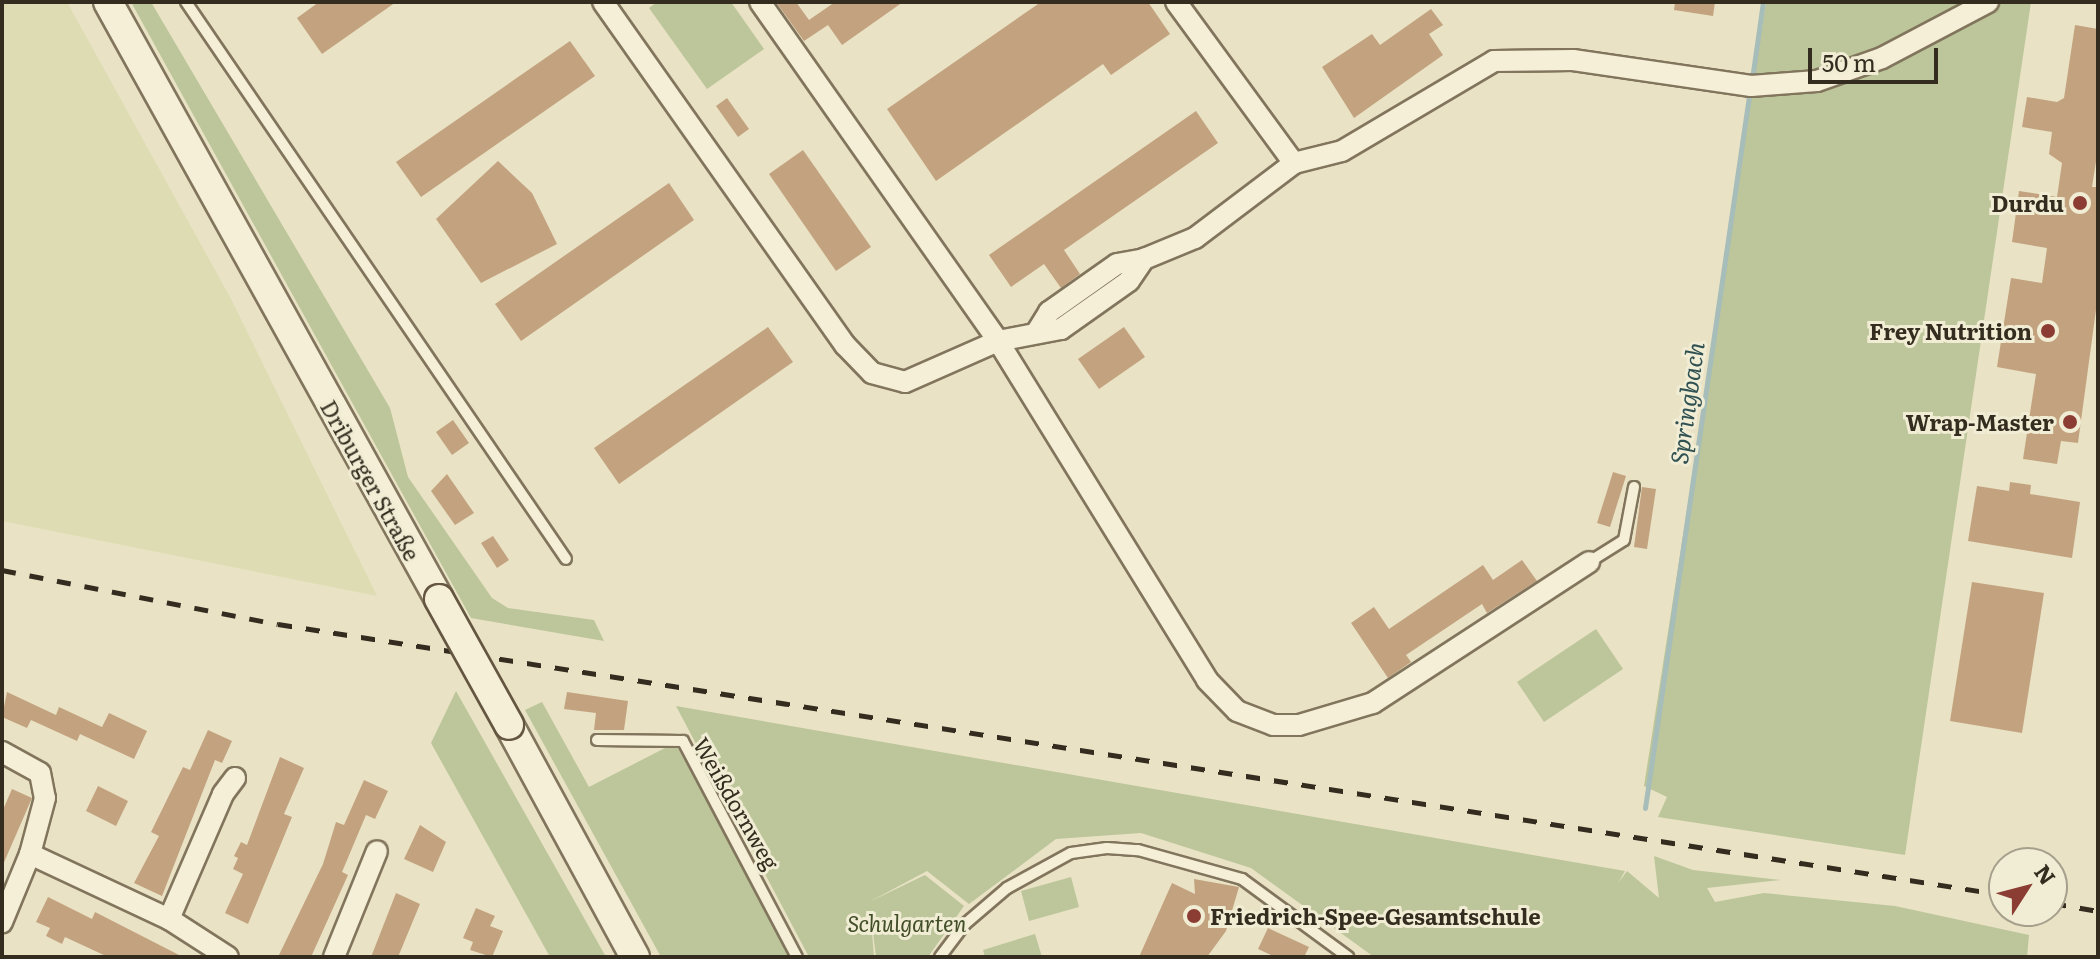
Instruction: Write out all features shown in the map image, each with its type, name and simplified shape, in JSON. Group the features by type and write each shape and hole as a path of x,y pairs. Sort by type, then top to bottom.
{"main road":[{"name":"Driburger Straße","path":"108,2 635,957"}],"street":[{"path":"603,2 845,345 872,373 905,382 998,341 1061,329 1129,281 1144,259 1195,238 1294,163 1342,151 1494,61 1573,60 1747,85 1817,81 1851,73 1988,2"},
{"path":"760,2 998,341 1207,680 1237,711 1273,725 1332,719 1402,689 1589,562"},
{"path":"1176,2 1294,163"},
{"path":"2,752 40,773 45,798 30,854 2,922"},
{"path":"169,919 223,794 235,778"},
{"path":"334,957 377,851"},
{"path":"30,854 169,919 228,957"}],"lane":[{"path":"186,2 566,559"},
{"path":"1589,562 1624,540 1634,487"},
{"name":"Weißdornweg","path":"597,740 683,741 797,957"},
{"path":"940,957 965,924 1007,888 1071,853 1107,848 1138,850 1242,879 1348,957"}],"shaded area":[{"path":"2,2 67,2 231,299 377,596 2,521"}],"green space":[{"path":"131,2 151,2 390,408 408,477 492,598 508,608 594,620 604,641 471,618"},
{"path":"657,2 731,2 764,49 707,89 649,8"},
{"path":"1766,2 2031,2 1905,855 1658,817 1667,797 1644,786"},
{"path":"1596,629 1623,669 1544,722 1517,682"},
{"path":"456,691 606,957 550,957 431,743"},
{"path":"542,702 589,787 665,748 677,747 749,870 791,957 661,957 525,710"},
{"name":"Schulgarten","path":"676,706 1625,871 1618,883 1627,871 1659,898 1654,856 1693,870 1781,880 1707,888 1715,902 1764,893 1895,906 2029,935 2027,957 1374,957 1251,868 1141,833 1056,839 969,904 927,871 869,902 925,875 964,906 928,957 876,957 870,908 874,957 809,957"},
{"path":"1071,877 1079,907 1029,921 1021,891"},
{"path":"1035,934 1042,957 985,957 983,950"}],"building":[{"path":"319,2 396,2 322,54 297,18"},
{"path":"776,2 796,2 809,20 835,2 903,2 842,45 828,25 804,41"},
{"path":"1041,2 1148,2 1170,34 1111,75 1103,64 936,181 887,109"},
{"path":"1675,2 1715,2 1713,16 1674,10"},
{"path":"1431,9 1443,25 1429,34 1443,55 1354,118 1322,67 1372,34 1380,45"},
{"path":"2075,25 2098,29 2098,149 2092,187 2098,187 2098,295 2078,443 2061,441 2057,464 2023,459 2036,374 1997,367 2011,278 2042,283 2047,248 2012,242 2019,191 2057,197 2062,163 2049,154 2052,132 2022,127 2027,97 2057,102 2064,98"},
{"path":"570,41 595,76 421,197 396,162"},
{"path":"727,98 749,129 738,137 716,106"},
{"path":"1196,111 1218,143 1064,250 1080,274 1061,288 1044,264 1011,287 989,255"},
{"path":"803,150 871,247 836,271 769,174"},
{"path":"498,161 532,193 557,244 481,283 436,219"},
{"path":"669,183 694,220 521,341 495,304"},
{"path":"768,327 793,362 619,484 594,448"},
{"path":"1124,327 1145,357 1099,389 1078,359"},
{"path":"453,420 469,443 452,455 436,432"},
{"path":"1613,472 1626,476 1610,527 1597,523"},
{"path":"447,474 474,513 455,525 431,491"},
{"path":"2010,482 2031,485 2030,494 2080,502 2072,558 1968,541 1977,486 2009,491"},
{"path":"1642,487 1656,489 1647,549 1634,547"},
{"path":"493,536 509,560 497,568 481,543"},
{"path":"1522,560 1537,581 1487,613 1482,604 1406,655 1411,662 1388,678 1351,623 1374,607 1389,629 1483,565 1493,580"},
{"path":"1972,582 2044,593 2022,733 1950,721"},
{"path":"7,692 56,715 59,707 102,727 109,713 147,731 134,759 80,734 77,741 31,720 27,728 2,717"},
{"path":"567,692 628,701 624,730 594,730 596,713 564,709"},
{"path":"208,730 232,741 222,763 215,760 162,896 134,883 159,836 151,832 183,767 190,770"},
{"path":"280,757 304,768 284,814 292,817 248,924 225,913 243,874 233,869 238,858 234,856 241,842 247,845"},
{"path":"364,780 388,791 375,819 366,815 342,872 348,875 311,957 278,957 323,864 336,822 344,825"},
{"path":"98,786 128,801 116,826 86,811"},
{"path":"12,789 32,798 2,867 2,812"},
{"path":"420,825 446,842 433,872 404,859"},
{"name":"Friedrich-Spee-Gesamtschule","path":"1194,879 1239,887 1226,931 1207,957 1139,957 1172,883 1195,894"},
{"path":"396,893 420,904 398,957 371,957"},
{"path":"48,897 92,919 95,912 183,957 108,957 65,937 62,944 46,936 50,928 36,922"},
{"path":"476,908 495,916 490,926 503,931 492,957 470,950 473,942 463,938"},
{"path":"1268,928 1309,947 1304,957 1275,957 1258,949"}],"waterway":[{"name":"Springbach","path":"1752,79 1763,2"},
{"name":"Springbach","path":"1645,808 1750,89"}],"railway":[{"path":"2,570 278,624 1988,892"},
{"path":"2068,906 2098,911"}],"place":[{"name":"Durdu","path":"2080,203"},
{"name":"Frey Nutrition","path":"2048,331"},
{"name":"Wrap-Master","path":"2070,422"},
{"name":"Friedrich-Spee-Gesamtschule","path":"1194,916"}]}
